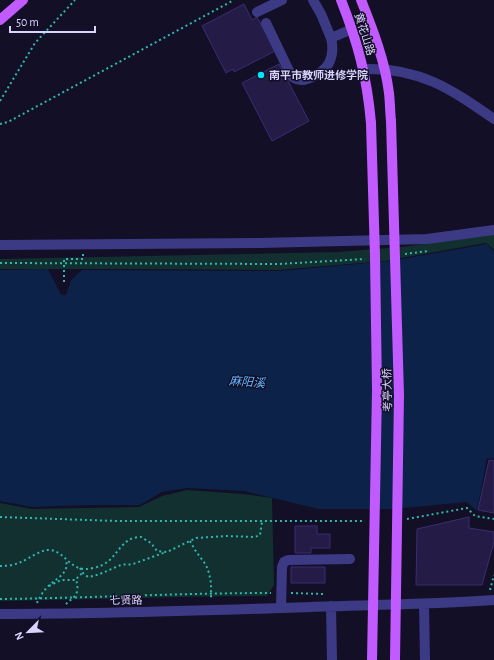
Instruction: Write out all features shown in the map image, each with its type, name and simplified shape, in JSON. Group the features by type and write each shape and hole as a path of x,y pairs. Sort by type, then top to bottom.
{"main road":[{"path":"0,20 23,0"},
{"name":"黄花山路","path":"341,0 352,29 364,69 368,94 370,123"},
{"name":"黄花山路","path":"361,0 374,34 384,68 389,92 391,120"},
{"name":"考亭大桥","path":"391,120 399,395 395,660"},
{"name":"考亭大桥","path":"370,123 375,256 377,390 372,660"}],"street":[{"path":"257,12 282,0"},
{"path":"266,23 290,73 295,78 302,80 314,76 328,64 332,50 331,38 321,14 313,0"},
{"path":"331,38 352,29"},
{"path":"364,69 384,68 410,73 435,82 468,101 494,119"},
{"path":"0,245 260,243 427,239 494,230"},
{"path":"281,608 282,567 284,562 288,560 350,559"},
{"name":"七贤路","path":"0,614 252,609 424,604 491,600"},
{"path":"424,604 425,660"},
{"path":"331,606 332,660"}],"path":[{"path":"0,101 36,43 75,0"},
{"path":"0,124 8,122 234,0"},
{"path":"402,254 416,253"},
{"path":"0,263 279,264 366,258"},
{"path":"64,282 64,259 83,259"},
{"path":"476,516 494,519"},
{"path":"0,517 117,521 337,522"},
{"path":"80,568 88,577 102,574 123,564 132,564 147,560 196,538 227,536 255,537 260,535 262,522"},
{"path":"0,566 20,563 47,550 55,551 71,565 91,569 111,560 129,539 141,537 151,543 157,551 167,552"},
{"path":"190,541 206,565 212,582 211,610"},
{"path":"32,614 39,598 48,586 59,579 64,573 67,564 66,560"},
{"path":"61,613 65,605 77,591 76,580 83,573"},
{"path":"491,600 494,575"},
{"path":"48,586 61,580 76,580"},
{"path":"0,599 211,593 281,593"}],"green space":[{"path":"494,234 494,250 486,243 385,261 278,270 0,269 0,259 338,252 402,247"},
{"path":"187,490 243,494 272,498 274,585 267,596 0,601 0,503 32,509 139,507 162,496"}],"water":[{"name":"麻阳溪","path":"487,244 494,252 494,459 487,458 477,511 467,502 393,509 319,509 244,491 187,488 162,492 140,505 32,507 0,501 0,270 48,269 61,294 65,295 71,280 82,270 279,271 390,261"}],"pier":[{"path":"48,269 50,269 62,292 64,293 69,279 79,269 82,269 71,280 66,295 61,294"}],"building":[{"path":"244,4 252,20 257,17 275,51 234,72 233,69 226,73 202,26"},
{"path":"279,64 309,121 272,141 242,83"},
{"path":"489,460 494,461 494,513 478,510"},
{"path":"469,517 469,528 494,532 494,542 482,585 416,585 417,529"},
{"path":"295,526 317,526 317,534 330,534 330,548 311,548 311,553 295,553"},
{"path":"291,567 325,567 325,583 291,583"}],"place":[{"name":"南平市教师进修学院","path":"261,75"}]}
